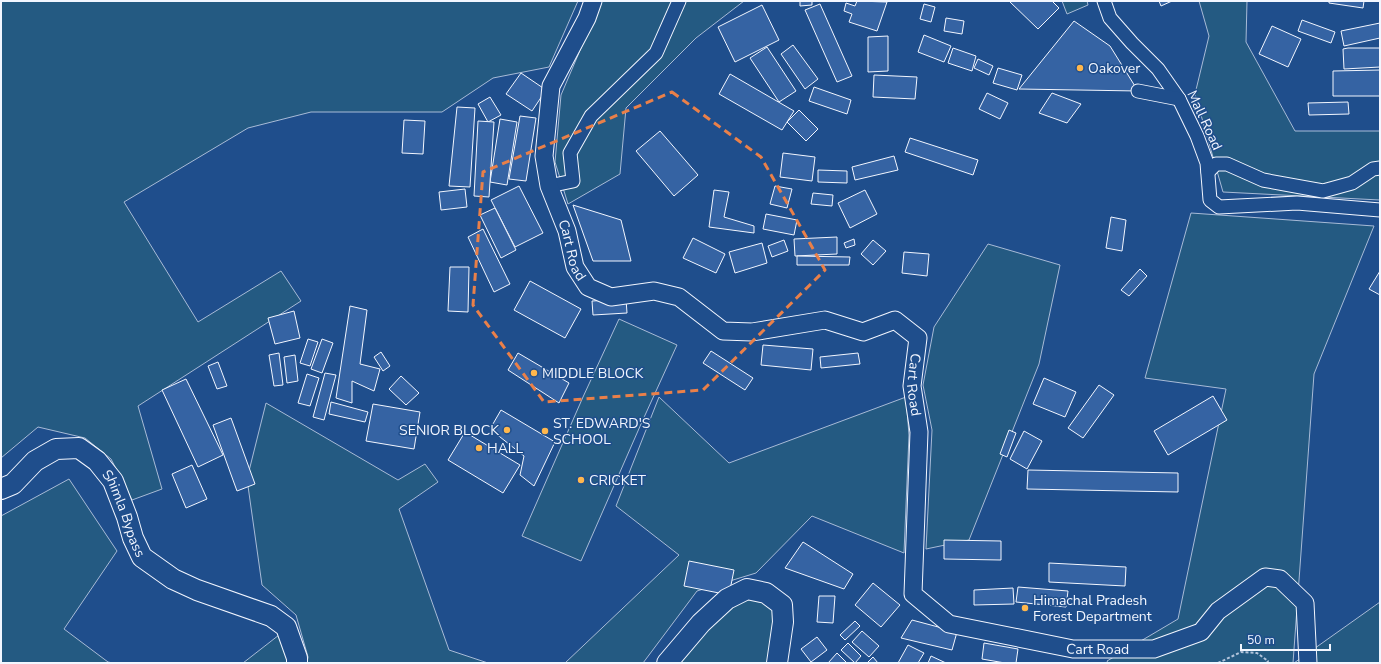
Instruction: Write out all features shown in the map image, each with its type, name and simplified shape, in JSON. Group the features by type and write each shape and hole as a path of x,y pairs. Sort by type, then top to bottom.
{"highway":[{"name":"Shimla Bypass","path":"1,489 13,484 35,460 56,449 79,448 97,461 113,481 127,517 133,538 142,557 173,579 197,590 271,616 286,627 297,658 297,663"},
{"path":"667,663 701,622 727,599 747,589 766,593 782,605 783,622 777,663"}],"main road":[{"name":"Cart Road","path":"593,1 587,18 551,86 544,156 550,186 567,231 575,267 588,287 611,297 654,291 679,297 723,331 752,332 826,320 863,332 895,320 918,338 912,386 919,432 913,594 949,624 1073,649 1154,649 1201,632 1218,611 1265,577 1280,579 1305,603 1308,663"}],"street":[{"path":"550,186 573,181 570,153 591,116 656,53 679,1"},
{"name":"Mall Road","path":"1104,1 1110,18 1158,69 1180,99 1197,136 1207,163 1210,200 1218,207 1297,202 1380,210"},
{"path":"1138,91 1180,99"},
{"path":"1208,172 1216,164 1226,164 1264,180 1323,191 1352,183 1373,169 1380,168"}],"path":[{"path":"1218,663 1241,652 1257,653 1268,661 1267,663"}],"highlighted area":[{"path":"672,92 761,157 825,270 703,390 544,402 473,305 483,172"}],"shaded area":[{"path":"1,1 578,1 549,67 493,78 442,112 311,112 248,128 124,202 198,322 281,271 301,301 138,406 162,489 132,500 111,459 85,438 38,427 1,458"},
{"path":"601,1 744,1 696,38 626,108 620,174 568,204 555,162 561,95"},
{"path":"1062,1 1087,1 1088,5 1067,14"},
{"path":"1199,1 1247,1 1246,42 1295,131 1380,131 1380,200 1223,192 1195,94 1209,36"},
{"path":"1191,213 1374,226 1314,374 1293,663 1108,663 1107,661 1178,619 1226,389 1145,378"},
{"path":"988,244 1060,265 1039,364 969,540 926,549 932,430 923,385 934,327"},
{"name":"CRICKET","path":"619,319 677,345 581,561 522,536"},
{"path":"659,397 729,463 906,397 909,435 904,553 812,516 756,573 697,591 643,663 565,663 679,555 616,506"},
{"path":"266,403 398,480 425,464 438,482 399,509 449,650 488,663 307,663 308,657 296,615 262,585 247,479"},
{"path":"69,479 117,551 64,629 108,662 113,663 1,663 1,516"},
{"path":"750,594 778,609 773,663 672,663 706,625"},
{"path":"1380,602 1380,663 1294,663"},
{"path":"279,635 289,663 243,663"}],"building":[{"path":"800,1 812,1 812,5 800,6"},
{"path":"857,1 887,2 877,31 849,22 852,14 844,11 846,3 855,6"},
{"path":"1009,1 1052,1 1059,8 1038,29"},
{"path":"1159,1 1172,1 1161,6"},
{"path":"1329,1 1364,1 1363,8 1329,3"},
{"path":"820,4 852,76 837,82 805,10"},
{"path":"924,4 935,7 931,22 920,19"},
{"path":"762,5 779,40 735,62 718,27"},
{"path":"946,18 964,21 962,34 944,31"},
{"path":"1302,20 1335,32 1331,43 1298,31"},
{"name":"Oakover","path":"1074,21 1110,46 1138,91 1019,89"},
{"path":"1380,23 1380,38 1344,46 1341,31"},
{"path":"1272,26 1301,39 1288,67 1259,54"},
{"path":"924,35 951,46 944,62 918,52"},
{"path":"888,36 888,71 868,72 868,37"},
{"path":"793,45 818,79 805,89 781,54"},
{"path":"767,47 796,91 779,102 750,58"},
{"path":"953,48 976,56 972,71 948,63"},
{"path":"1380,48 1380,67 1344,69 1343,49"},
{"path":"978,59 993,66 989,75 974,68"},
{"path":"998,68 1022,75 1017,90 993,83"},
{"path":"1380,70 1380,96 1333,96 1333,71"},
{"path":"521,73 546,90 532,111 506,94"},
{"path":"730,74 794,111 782,130 719,94"},
{"path":"874,75 917,77 915,99 873,97"},
{"path":"814,87 851,100 847,114 809,101"},
{"path":"987,93 1008,103 1000,119 979,109"},
{"path":"1052,93 1081,104 1067,123 1039,113"},
{"path":"490,97 501,115 488,122 478,104"},
{"path":"1348,102 1349,114 1309,115 1308,103"},
{"path":"457,107 475,108 470,187 449,186"},
{"path":"799,110 818,129 806,141 787,122"},
{"path":"520,116 536,118 526,181 509,179"},
{"path":"500,119 517,122 507,185 490,182"},
{"path":"404,120 425,121 423,154 402,153"},
{"path":"478,121 494,122 489,197 474,196"},
{"path":"660,131 698,175 674,196 636,151"},
{"path":"910,138 978,160 973,175 905,152"},
{"path":"783,153 815,157 812,181 780,177"},
{"path":"894,156 898,170 855,180 852,167"},
{"path":"818,170 847,171 847,183 818,182"},
{"path":"519,186 543,233 515,247 491,200"},
{"path":"775,186 792,189 787,208 770,204"},
{"path":"465,189 467,207 441,210 439,192"},
{"path":"714,190 729,192 724,217 754,226 754,233 709,227"},
{"path":"865,190 877,214 850,228 838,203"},
{"path":"813,193 833,195 832,206 811,204"},
{"path":"573,205 621,220 631,261 593,261"},
{"path":"495,208 516,250 501,258 480,215"},
{"path":"766,214 797,220 794,235 763,229"},
{"path":"1111,217 1126,220 1122,251 1106,248"},
{"path":"483,229 510,284 494,292 468,237"},
{"path":"837,237 837,254 795,256 794,239"},
{"path":"693,238 725,254 716,273 683,258"},
{"path":"854,239 855,245 846,248 844,243"},
{"path":"784,240 788,251 772,257 768,246"},
{"path":"873,240 886,251 873,265 861,254"},
{"path":"762,243 767,263 735,273 729,252"},
{"path":"904,252 929,254 927,276 902,273"},
{"path":"797,256 850,257 849,265 797,265"},
{"path":"450,267 469,267 468,312 448,311"},
{"path":"1140,269 1147,276 1129,296 1121,290"},
{"path":"1380,271 1380,295 1369,289"},
{"path":"530,281 581,309 565,338 514,310"},
{"path":"626,299 627,313 593,315 592,301"},
{"path":"350,306 367,310 360,364 380,369 374,391 352,381 352,403 336,398"},
{"path":"294,311 300,338 275,344 268,318"},
{"path":"308,339 318,342 310,366 300,363"},
{"path":"322,339 333,343 322,373 311,369"},
{"path":"763,345 813,349 811,370 761,365"},
{"path":"711,351 753,378 745,390 703,363"},
{"path":"381,352 390,366 383,371 374,357"},
{"path":"279,353 283,385 274,386 269,355"},
{"path":"518,353 569,383 559,403 508,370"},
{"path":"858,353 860,364 821,368 820,357"},
{"path":"295,355 298,381 287,383 284,357"},
{"path":"218,362 227,386 217,389 208,366"},
{"path":"325,373 336,375 324,420 313,417"},
{"path":"307,374 319,378 310,406 298,403"},
{"path":"401,376 419,393 406,405 389,389"},
{"path":"1044,378 1076,392 1065,417 1033,404"},
{"path":"186,379 223,455 198,467 162,390"},
{"path":"1099,385 1114,395 1083,438 1068,428"},
{"path":"1213,396 1227,420 1168,455 1154,431"},
{"path":"331,402 368,412 365,422 329,414"},
{"path":"373,404 420,412 414,449 366,441"},
{"path":"501,410 555,442 534,486 520,475 524,456 490,429"},
{"path":"231,418 255,484 237,491 213,425"},
{"path":"1009,430 1016,433 1007,457 1000,454"},
{"path":"1024,431 1042,441 1027,469 1010,459"},
{"path":"465,432 520,465 503,493 448,460"},
{"path":"192,465 207,499 186,508 172,474"},
{"path":"1028,470 1178,473 1178,492 1027,489"},
{"path":"944,540 1001,541 1001,560 944,559"},
{"path":"803,542 853,574 844,589 785,568"},
{"path":"689,561 734,570 729,595 684,586"},
{"path":"1049,563 1126,567 1125,586 1049,582"},
{"path":"873,583 900,605 881,627 855,605"},
{"path":"1018,587 1068,591 1066,607 1016,602"},
{"path":"1013,588 1014,604 974,605 974,590"},
{"path":"819,596 835,596 833,623 817,622"},
{"path":"912,620 957,632 952,650 901,638"},
{"path":"855,621 860,626 845,640 840,635"},
{"path":"862,631 879,646 869,657 852,642"},
{"path":"817,637 827,650 811,662 801,649"},
{"path":"848,643 861,656 855,663 841,650"},
{"path":"984,643 1018,649 1016,663 1005,663 982,659"},
{"path":"908,645 924,653 918,663 898,663"},
{"path":"837,653 847,663 828,663"},
{"path":"931,656 946,663 928,663"},
{"path":"873,657 878,663 867,663"}],"place":[{"name":"Oakover","path":"1080,68"},
{"name":"MIDDLE BLOCK","path":"534,373"},
{"name":"SENIOR BLOCK","path":"507,430"},
{"name":"ST. EDWARD'S SCHOOL","path":"545,431"},
{"name":"HALL","path":"479,448"},
{"name":"CRICKET","path":"581,480"},
{"name":"Himachal Pradesh Forest Department","path":"1025,608"}]}
